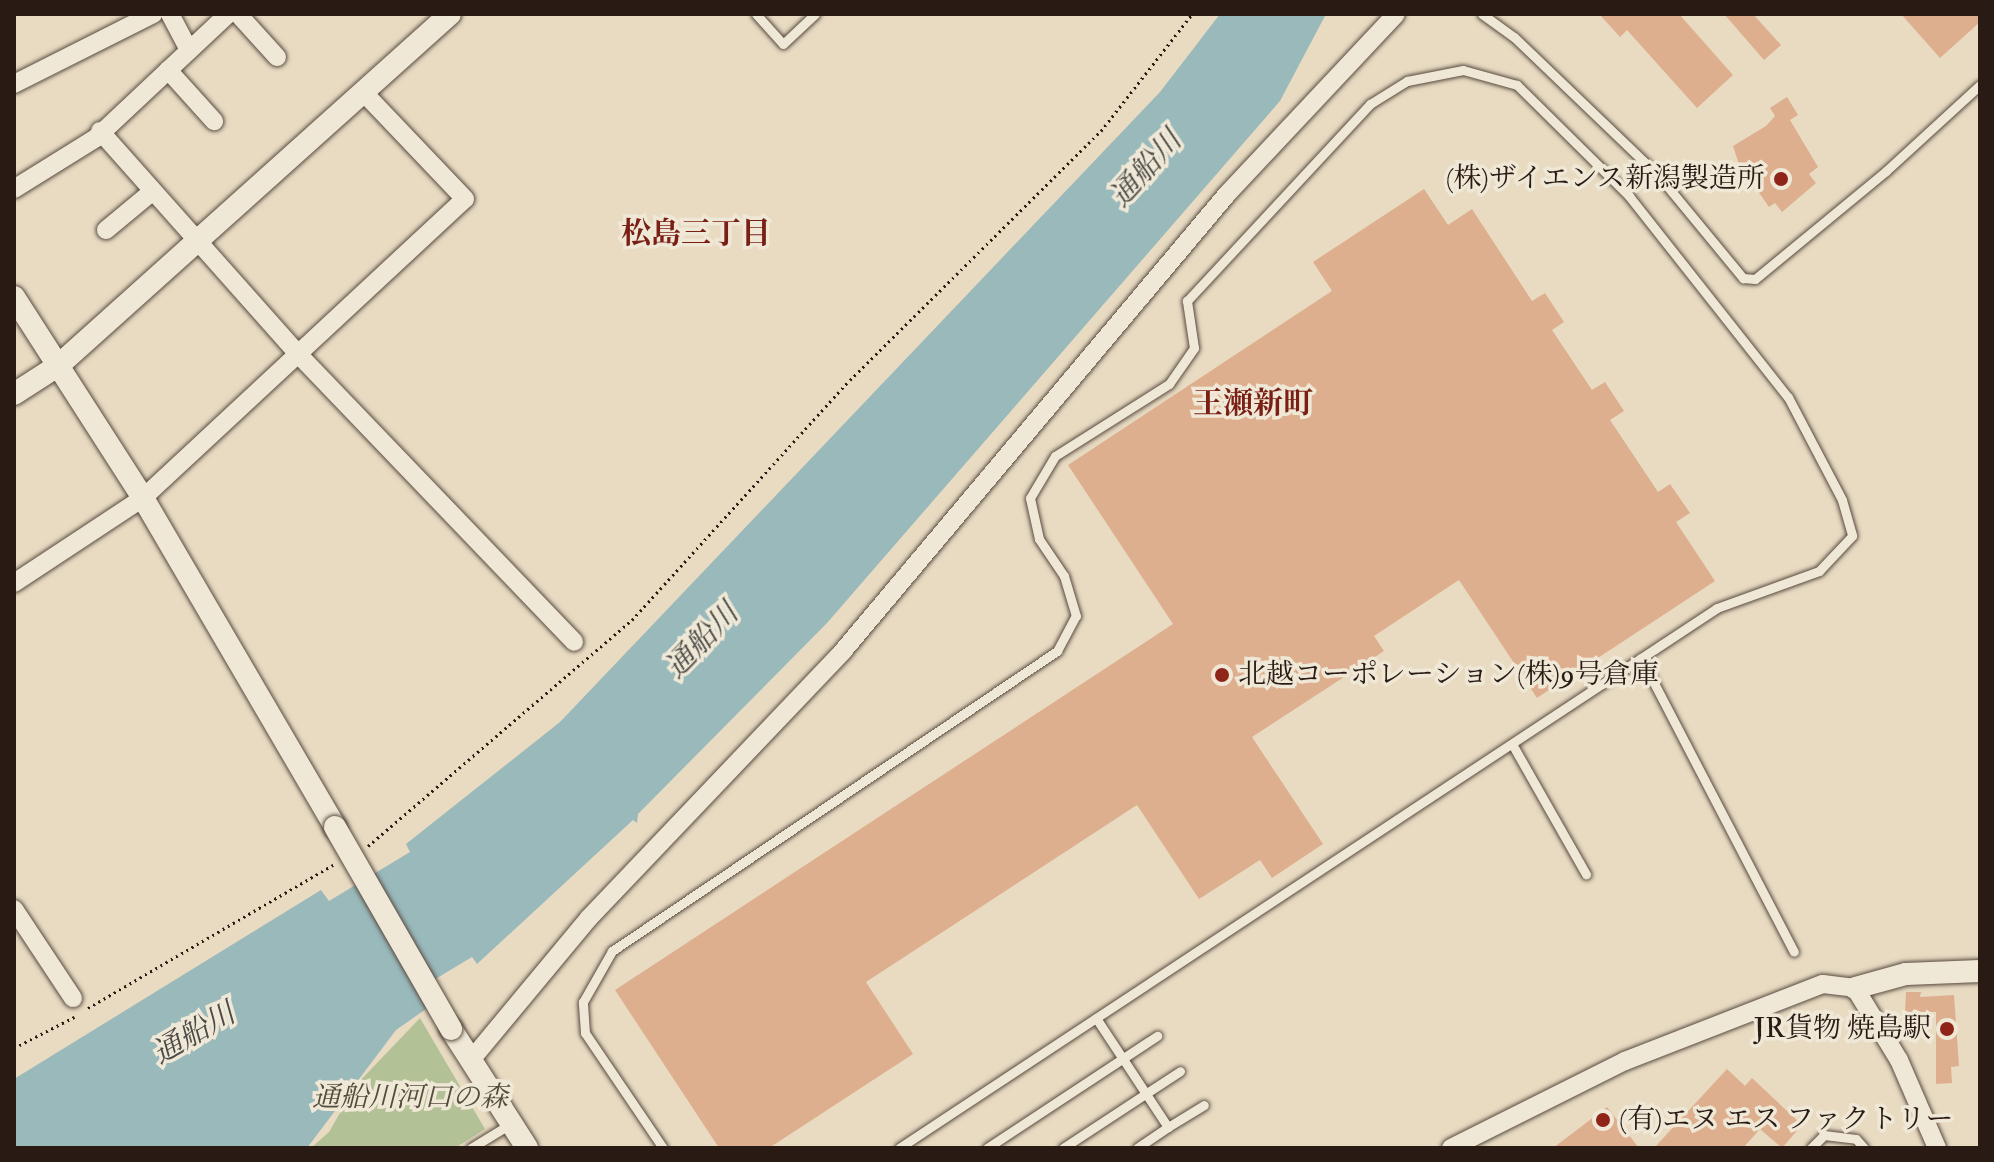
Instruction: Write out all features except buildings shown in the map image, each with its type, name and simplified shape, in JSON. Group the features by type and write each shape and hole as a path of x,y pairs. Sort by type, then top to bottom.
{"street":[{"path":"14,84 153,14"},
{"path":"170,14 189,50"},
{"path":"14,189 100,131 228,14"},
{"path":"238,14 277,57"},
{"path":"14,394 59,365 450,14"},
{"path":"471,1060 589,918 843,651 1228,193 1396,14"},
{"path":"168,70 214,121"},
{"path":"14,583 143,498 300,356 465,199 363,92"},
{"path":"100,131 300,356 574,642"},
{"path":"106,230 153,191"},
{"path":"14,297 143,498 451,1029 527,1148"},
{"path":"14,909 73,998"},
{"path":"1451,1148 1625,1061 1823,984 1855,988 1906,974 1980,971"},
{"path":"1855,988 1899,1060 1937,1148"}],"lane":[{"path":"756,14 783,44 815,14"},
{"path":"1482,14 1514,37 1658,175 1743,278 1755,279 1886,171 1980,85"},
{"path":"663,1148 585,1033 583,1002 612,951 1057,651 1076,616 1064,576 1039,539 1030,498 1055,456 1169,384 1194,348 1187,301 1370,104 1407,81 1463,70 1517,85 1629,196 1788,397 1842,500 1852,536 1819,571 1717,608 899,1148"},
{"path":"1641,658 1794,952"},
{"path":"1512,744 1586,874"},
{"path":"1096,1018 1168,1127"},
{"path":"987,1148 1157,1036"},
{"path":"1063,1148 1180,1071"},
{"path":"1137,1148 1204,1105"},
{"path":"471,1148 512,1123"},
{"path":"1811,1148 1824,1135 1856,1139 1864,1148"}],"path":[{"path":"359,850 476,758 632,620 850,380 1101,131 1192,14"},
{"path":"14,1048 347,858"}],"green space":[{"name":"通船川河口の森","path":"420,1018 485,1129 455,1148 311,1148 329,1132 356,1085"}],"water":[{"name":"通船川","path":"1220,14 1326,14 1280,101 827,623 638,814 637,823 633,820 477,964 472,957 427,984 436,1002 396,1030 307,1148 14,1148 14,1079 321,890 329,901 410,852 406,844 560,722 1160,92"}],"place":[{"name":"(株)ザイエンス新潟製造所","path":"1781,179"},
{"name":"北越コーポレーション(株)9号倉庫","path":"1222,675"},
{"name":"JR貨物 焼島駅","path":"1947,1029"},
{"name":"(有)エヌ エス ファクトリー","path":"1603,1120"}],"district":[{"name":"松島三丁目","path":"696,234"},
{"name":"王瀬新町","path":"1253,404"}]}
